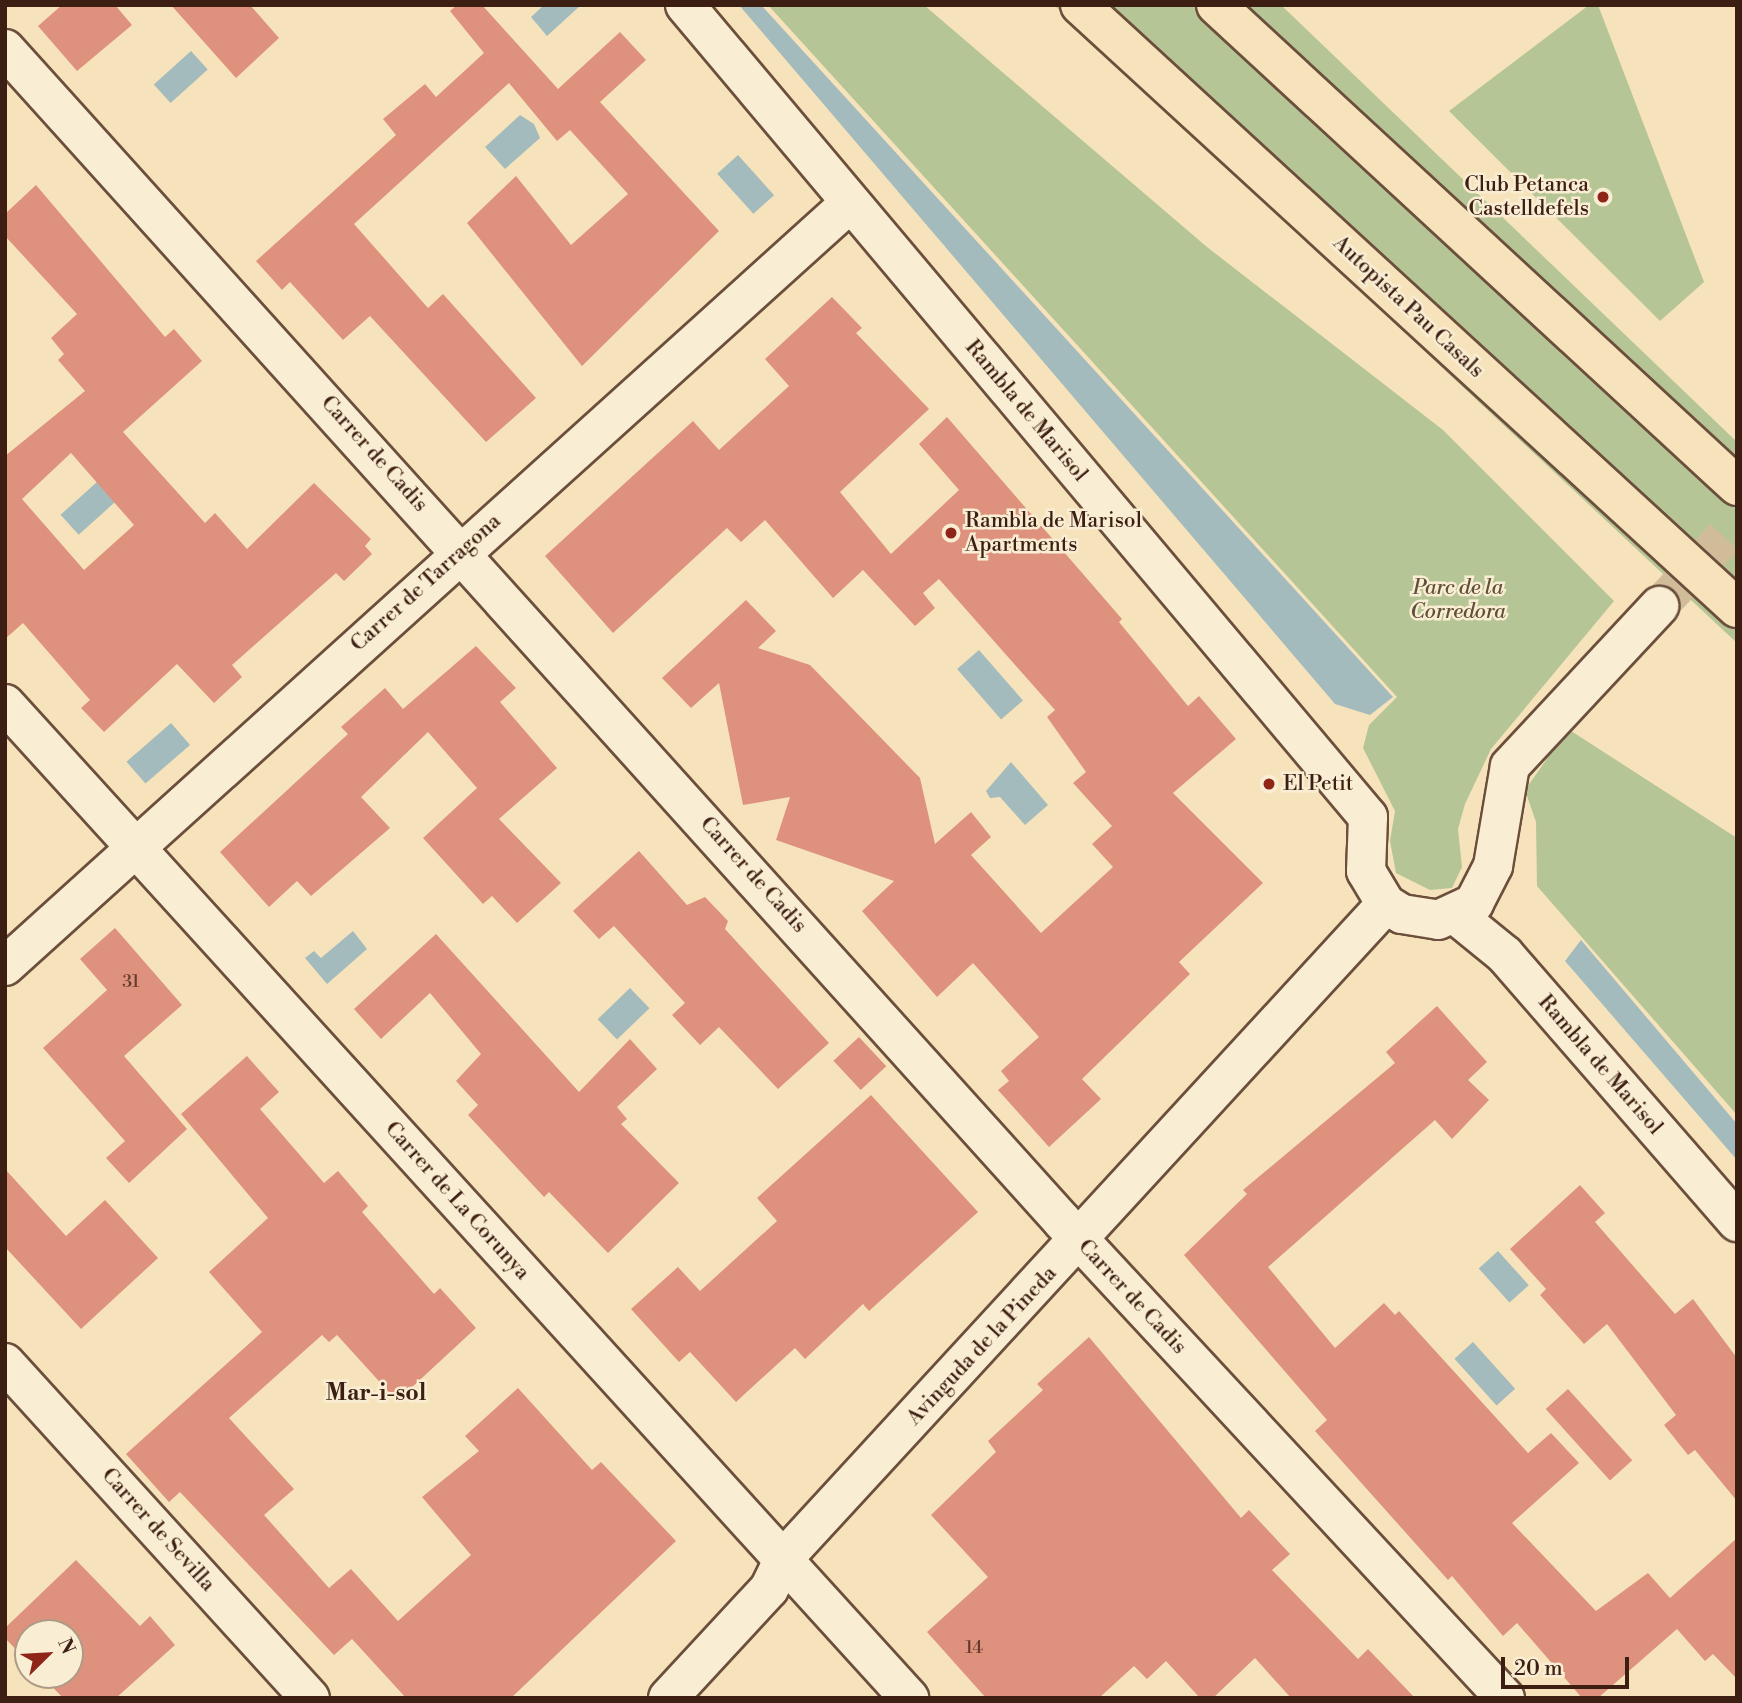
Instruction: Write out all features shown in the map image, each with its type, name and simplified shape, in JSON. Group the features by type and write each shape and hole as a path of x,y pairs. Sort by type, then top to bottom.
{"highway":[{"name":"Autopista Pau Casals","path":"1080,5 1737,608"},
{"path":"1216,5 1737,486"}],"street":[{"name":"Rambla de Marisol","path":"685,5 1368,817 1366,871 1386,904"},
{"name":"Carrer de Cadis","path":"5,49 462,551 1080,1240 1505,1698"},
{"name":"Carrer de Tarragona","path":"5,966 462,551 850,204"},
{"path":"1386,904 1419,920 1456,915 1474,903 1490,878 1510,766 1660,606"},
{"name":"Carrer de La Corunya","path":"5,705 909,1698"},
{"name":"Avinguda de la Pineda","path":"668,1698 769,1589 784,1558 1080,1240 1386,904"},
{"name":"Rambla de Marisol","path":"1456,915 1505,956 1737,1222"},
{"name":"Carrer de Sevilla","path":"5,1363 310,1698"}],"green space":[{"name":"Parc de la Corredora","path":"768,5 924,5 1207,247 1443,430 1614,601 1491,749 1465,804 1458,829 1462,867 1452,888 1430,890 1396,873 1390,841 1395,811 1363,748 1369,725 1397,697"},
{"path":"1054,5 1281,5 1737,442 1737,643"},
{"name":"Club Petanca Castelldefels","path":"1589,5 1598,5 1704,282 1660,321 1449,111"},
{"path":"1568,729 1737,838 1737,1115 1537,886 1536,822 1525,790"}],"water":[{"path":"544,5 581,5 547,36 531,17"},
{"path":"739,5 761,5 1393,697 1370,715 1335,704"},
{"path":"191,51 208,70 171,103 154,84"},
{"path":"520,115 534,124 540,138 505,169 485,147"},
{"path":"738,155 774,195 753,214 717,174"},
{"path":"97,482 115,502 79,535 61,515"},
{"path":"979,650 1023,701 1001,720 957,669"},
{"path":"171,723 190,745 145,784 126,762"},
{"path":"1011,762 1048,805 1025,825 1000,797 990,798 986,791"},
{"path":"353,931 367,949 327,984 305,958 314,951 321,958"},
{"path":"1581,940 1737,1124 1737,1160 1565,961"},
{"path":"630,988 649,1008 617,1039 598,1019"},
{"path":"1498,1251 1529,1285 1509,1303 1479,1268"},
{"path":"1473,1342 1515,1389 1497,1406 1454,1359"}],"building":[{"path":"62,5 115,5 132,25 77,71 38,26"},
{"path":"171,5 250,5 279,38 236,78"},
{"path":"457,5 482,5 558,89 620,32 646,60 600,102 719,231 582,366 467,223 516,176 571,245 628,194 570,130 557,141 509,83 354,224 428,308 443,294 536,398 486,442 370,316 343,340 290,282 282,290 256,261 396,135 383,119 425,84 436,97 484,53 450,11"},
{"path":"36,185 165,337 174,329 202,361 123,432 205,523 215,513 247,549 314,483 371,539 365,546 372,554 344,581 336,573 232,665 242,677 214,703 177,664 104,732 81,708 90,700 23,623 5,639 5,456 85,391 58,360 64,354 51,338 77,314 5,236 5,214","holes":["71,453 134,525 84,570 22,499"]},
{"path":"832,297 862,328 856,333 929,409 840,492 891,554 959,490 919,444 947,417 1122,619 1119,622 1188,706 1199,696 1236,739 1173,793 1263,883 1179,962 1190,974 1082,1079 1101,1099 1049,1147 998,1090 1009,1081 1001,1071 1039,1037 973,963 937,997 862,911 894,881 776,840 790,797 743,805 719,683 691,708 662,678 746,600 776,631 758,648 810,665 920,778 935,844 971,812 991,837 971,855 1041,933 1113,867 1092,844 1112,826 1073,783 1086,772 1047,717 1055,710 939,579 923,593 935,608 915,626 863,570 833,598 765,520 741,542 727,528 613,633 545,556 693,421 719,450 789,386 765,359"},
{"path":"476,646 516,688 500,702 557,768 499,819 561,883 517,923 492,896 483,904 423,838 477,788 428,732 361,797 390,828 311,896 297,881 269,907 220,852 348,734 341,727 385,688 403,709"},
{"path":"639,851 687,905 705,897 728,921 725,929 829,1043 778,1089 719,1027 700,1045 672,1015 685,1003 614,926 599,939 573,911"},
{"path":"115,928 182,1005 124,1056 187,1129 129,1183 106,1158 125,1141 43,1048 107,990 80,959"},
{"path":"436,934 579,1092 630,1039 657,1069 617,1107 627,1119 621,1124 679,1183 608,1253 549,1192 544,1197 468,1115 478,1105 456,1081 481,1054 430,993 381,1039 354,1009"},
{"path":"1437,1006 1487,1062 1468,1080 1489,1100 1452,1139 1435,1120 1268,1267 1335,1348 1384,1303 1395,1315 1399,1311 1528,1453 1551,1433 1579,1463 1512,1523 1596,1611 1648,1573 1670,1598 1737,1538 1737,1679 1713,1654 1705,1661 1677,1629 1598,1698 1582,1698 1517,1623 1503,1636 1452,1576 1448,1580 1315,1431 1327,1420 1184,1255 1247,1194 1243,1190 1395,1063 1386,1052"},
{"path":"859,1037 886,1066 861,1090 833,1061"},
{"path":"247,1056 279,1092 260,1109 324,1183 338,1171 368,1206 362,1212 434,1294 440,1288 476,1328 397,1401 337,1335 329,1342 322,1335 229,1418 294,1489 264,1515 329,1588 351,1569 398,1621 471,1555 422,1497 479,1451 465,1436 518,1388 592,1470 601,1462 676,1541 511,1698 406,1698 352,1639 334,1655 180,1492 169,1502 126,1454 262,1332 209,1272 268,1218 181,1114"},
{"path":"871,1095 978,1212 869,1311 863,1304 805,1359 795,1348 736,1402 690,1352 679,1362 631,1309 678,1267 700,1291 777,1221 757,1198"},
{"path":"5,1169 66,1236 105,1200 158,1258 81,1329 5,1247"},
{"path":"1580,1185 1605,1213 1595,1222 1675,1314 1693,1299 1737,1358 1737,1501 1695,1450 1688,1455 1664,1425 1676,1415 1607,1324 1584,1344 1540,1295 1546,1289 1510,1249"},
{"path":"1089,1337 1241,1518 1249,1510 1290,1554 1272,1570 1358,1659 1368,1649 1415,1698 1291,1698 1255,1658 1213,1698 1200,1698 1166,1661 1147,1679 1134,1666 1099,1698 986,1698 927,1632 988,1577 931,1515 996,1452 988,1441 1043,1390 1037,1384"},
{"path":"1568,1389 1632,1460 1610,1480 1546,1409"},
{"path":"76,1560 140,1626 150,1616 175,1645 116,1698 63,1698 54,1689 84,1689 84,1619 14,1619"},
{"path":"14,1619 14,1647 5,1638 5,1628"}],"tunnel":[{"path":"1659,606 1737,524"}],"place":[{"name":"Club Petanca Castelldefels","path":"1603,197"},
{"name":"Rambla de Marisol Apartments","path":"951,533"},
{"name":"El Petit","path":"1269,784"}],"district":[{"name":"Mar-i-sol","path":"376,1393"}]}
